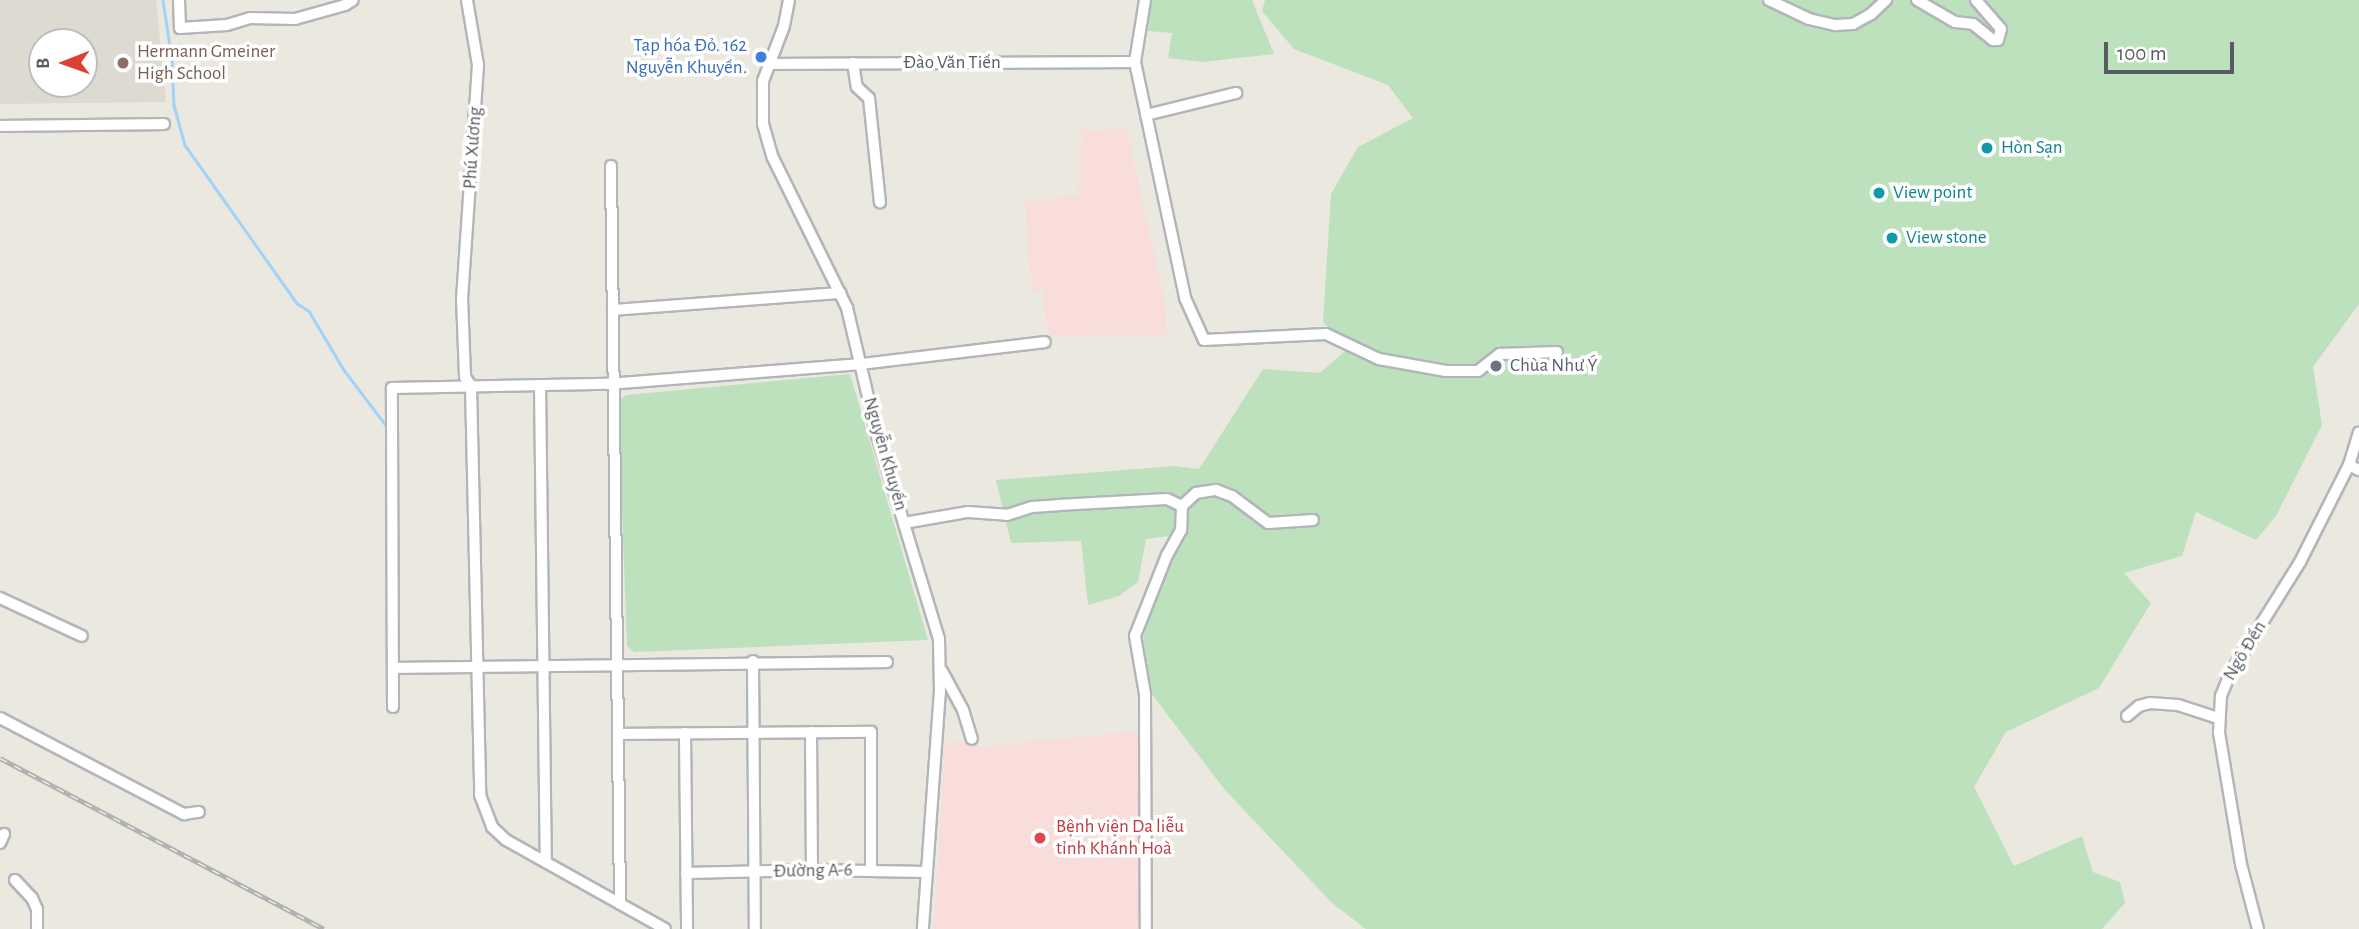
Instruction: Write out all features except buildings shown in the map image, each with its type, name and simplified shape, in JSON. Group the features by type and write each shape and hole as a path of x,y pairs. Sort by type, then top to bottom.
{"street":[{"path":"180,0 180,28 227,25 250,18 287,20 345,5 353,0"},
{"name":"Phú Xương","path":"467,0 478,65 462,298 465,377 471,386 480,795 484,813 492,827 506,840 665,929"},
{"name":"Nguyễn Khuyến","path":"789,0 784,26 761,94 767,140 853,326 877,435 939,639 940,667 923,929"},
{"path":"1145,0 1135,62 1185,298 1204,340 1326,334 1379,359 1446,371 1478,371 1500,354 1557,352"},
{"path":"1769,0 1809,19 1836,25 1853,24 1871,14 1886,0"},
{"path":"1917,0 1955,22 1973,24 1993,40 1998,40 2001,29 1976,0"},
{"name":"Đào Văn Tiến","path":"769,64 1135,62"},
{"path":"853,63 857,87 869,98 880,202"},
{"path":"1146,115 1236,93"},
{"path":"0,126 164,124"},
{"path":"611,166 620,904"},
{"path":"613,310 840,293"},
{"path":"393,707 392,388 614,384 861,364 1045,342"},
{"path":"540,385 546,862"},
{"name":"Ngô Đến","path":"2258,929 2242,872 2218,718 2225,683 2300,562 2349,465 2359,433"},
{"path":"2349,465 2359,471"},
{"path":"1146,929 1145,694 1135,636 1181,530 1182,506 1196,493 1216,490 1232,496 1268,523 1314,520"},
{"path":"904,523 968,512 1007,515 1031,507 1058,505 1167,499 1182,506"},
{"path":"0,598 82,636"},
{"path":"753,662 755,929"},
{"path":"393,668 887,662"},
{"path":"940,667 963,710 972,739"},
{"path":"2127,716 2139,706 2150,703 2178,705 2218,718"},
{"path":"0,718 184,814 199,812"},
{"path":"811,732 812,870"},
{"path":"618,734 871,732 871,870"},
{"path":"685,733 687,929"},
{"name":"Đường A-6","path":"686,873 871,870 927,873"},
{"path":"15,880 32,898 37,909 37,929"}],"shaded area":[{"name":"Hermann Gmeiner High School","path":"0,0 156,0 166,102 0,104"},
{"path":"1127,129 1165,306 1167,335 1053,336 1048,331 1043,291 1032,291 1025,202 1078,196 1082,130"},
{"name":"Bệnh viện Da liễu tỉnh Khánh Hoà","path":"1140,731 1141,929 934,929 945,744 975,739 978,747"}],"green space":[{"path":"1151,0 1252,0 1274,54 1203,62 1168,58 1172,33 1148,31"},
{"path":"1265,0 2359,0 2359,304 2313,367 2322,425 2276,516 2256,540 2196,512 2182,556 2124,573 2151,603 2099,688 2006,732 1974,787 2014,866 2082,836 2093,872 2120,882 2125,903 2102,929 1366,929 1332,903 1225,790 1144,684 1138,672 1153,578 1169,536 1146,539 1138,582 1119,596 1088,605 1081,541 1011,543 996,480 1175,466 1199,469 1263,369 1320,373 1346,350 1323,322 1331,194 1358,147 1413,118 1388,85 1294,49 1262,11"},
{"path":"850,374 928,640 634,652 627,646 618,400 627,395"}],"waterway":[{"path":"163,0 172,60 174,105 185,145 297,303 309,311 344,370 388,428"}],"railway":[{"path":"0,758 324,929"}],"place":[{"name":"Tạp hóa Đỏ. 162 Nguyễn Khuyến.","path":"761,57"},
{"name":"Hermann Gmeiner High School","path":"123,63"},
{"name":"Hòn Sạn","path":"1987,148"},
{"name":"View point","path":"1879,193"},
{"name":"View stone","path":"1892,238"},
{"name":"Chùa Như Ý","path":"1496,366"},
{"name":"Bệnh viện Da liễu tỉnh Khánh Hoà","path":"1040,838"}]}
